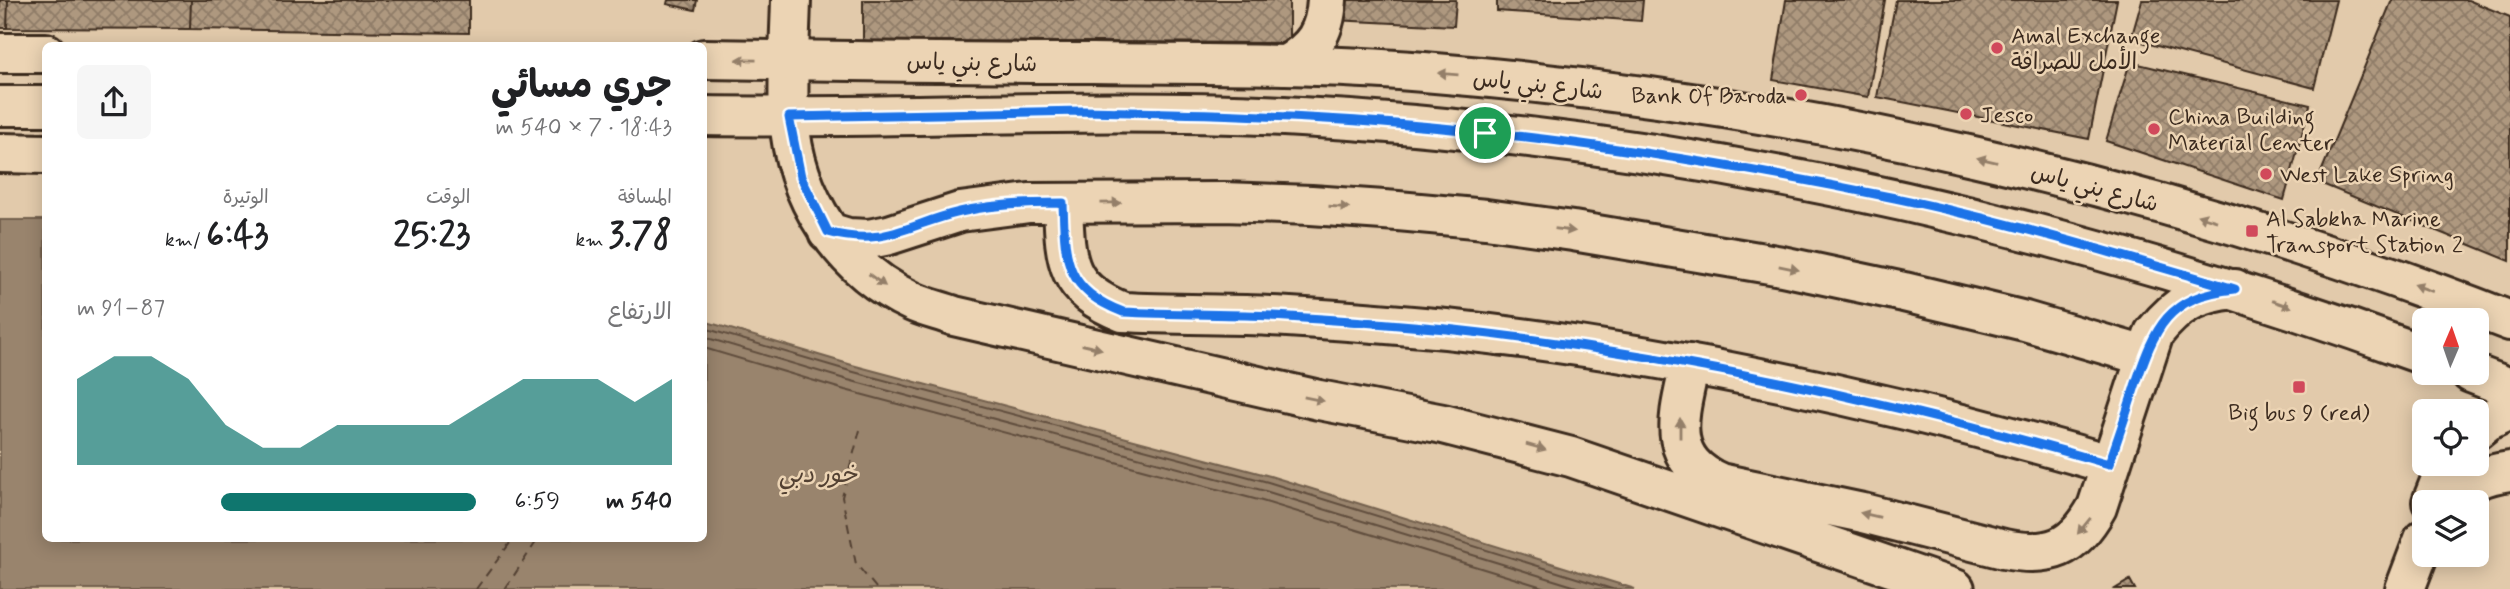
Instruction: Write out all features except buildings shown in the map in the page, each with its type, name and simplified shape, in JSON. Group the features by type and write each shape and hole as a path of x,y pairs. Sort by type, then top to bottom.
{"main road":[{"path":"791,0 789,117 801,177 828,232 851,259 878,282 914,303 954,316 1272,389 1507,439 1571,457 1955,589"},
{"path":"1286,65 1305,54 1318,38 1326,19 1327,0"},
{"path":"0,53 42,53"},
{"name":"شارع بني ياس","path":"707,59 1286,65 1420,72 1542,83 1730,109 1903,141 2029,169 2261,233 2376,271 2510,321"},
{"path":"0,106 42,107"},
{"path":"707,116 1083,111 1184,113 1385,123 1579,144 1686,159 1898,199 2067,240 2235,289 2412,351"},
{"path":"0,153 42,153"},
{"path":"828,232 848,238 869,239 960,212 995,206 1063,203 1224,202 1423,213 1523,224 1768,264 1904,292 2025,321 2145,356"},
{"path":"1063,203 1064,243 1069,266 1081,287 1100,303 1123,312 1259,316 1434,328 1545,341 1787,382 1944,418 2109,464"},
{"path":"1690,364 1678,429 1681,447 1690,463 1703,476 1720,483 1863,513 2026,553 2048,551 2069,542 2086,527 2097,507 2154,333 2169,315 2189,300 2211,291 2235,289"},
{"path":"2489,380 2510,388"},
{"path":"2489,420 2510,410"},
{"path":"2462,490 2469,483 2489,474 2510,471"},
{"path":"2405,589 2413,567"}],"water":[{"name":"خور دبي","path":"0,220 42,220 42,542 707,542 707,322 852,365 1270,476 1635,589 0,589"}],"ferry route":[{"path":"860,430 842,497 856,564 877,589"},
{"path":"476,589 511,542"},
{"path":"505,589 536,542"}],"place":[{"name":"Amal Exchange الأمل للصرافة","path":"1997,48"},
{"name":"Bank Of Baroda","path":"1801,95"},
{"name":"Jesco","path":"1966,114"},
{"name":"China Building Material Center","path":"2154,129"},
{"name":"West Lake Spring","path":"2266,174"},
{"name":"Al Sabkha Marine Transport Station 2","path":"2252,231"},
{"name":"Big bus 9 (red)","path":"2299,387"}],"route":[{"path":"1083,111 1184,113 1284,116 1485,133 1673,157 1898,199 2067,240 2235,289 2211,291 2189,300 2169,315 2154,333 2109,464 1944,418 1859,398 1644,356 1545,341 1347,321 1123,312 1100,303 1081,287 1069,266 1064,243 1063,203 1029,203 960,212 869,239 848,238 828,232 801,177 789,117 1083,111"}]}
